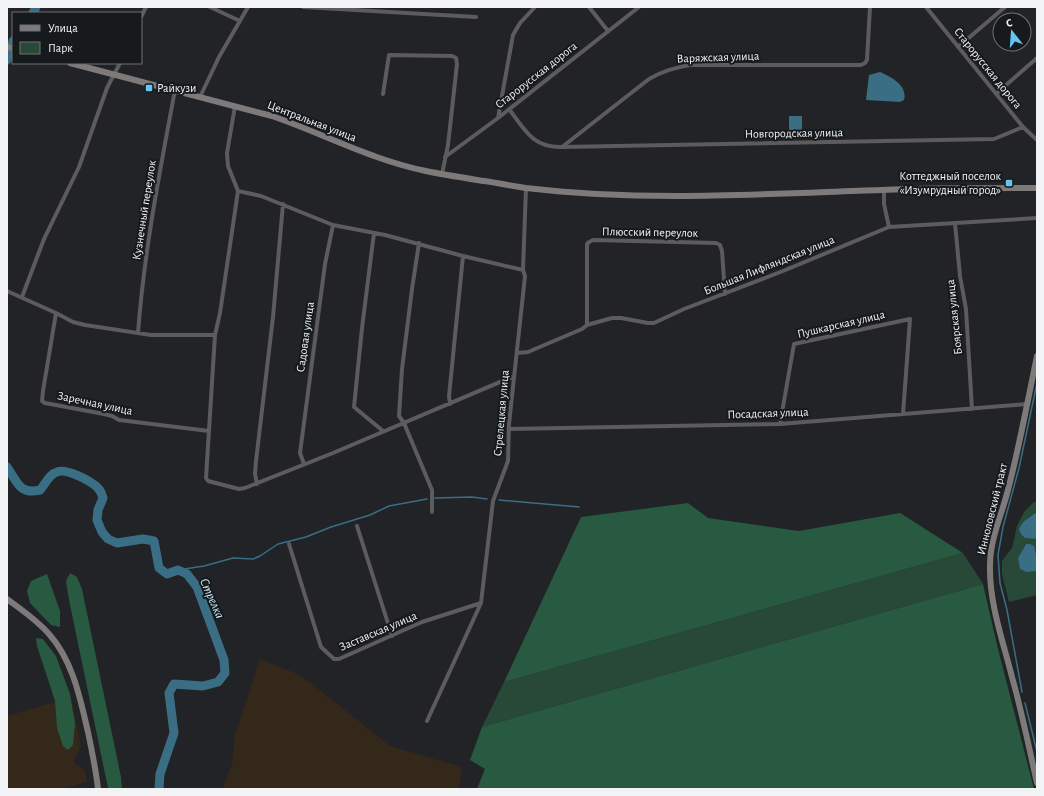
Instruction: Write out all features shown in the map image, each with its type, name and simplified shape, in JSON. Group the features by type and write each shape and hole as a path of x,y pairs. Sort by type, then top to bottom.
{"main road":[{"name":"Центральная улица","path":"74,64 272,116 364,153 394,163 442,174 526,188 592,193 670,196 721,196 884,190 1037,188"},
{"name":"Инноловский тракт","path":"1037,356 1016,459 1005,503 992,544 990,565 995,610 1019,701 1037,783"},
{"path":"7,599 31,616 49,634 62,651 67,661 82,705 98,789"}],"street":[{"path":"210,7 240,21"},
{"path":"200,97 219,56 248,7"},
{"path":"303,7 476,17"},
{"path":"498,118 513,35 520,23 535,7"},
{"path":"589,7 608,31"},
{"name":"Старорусская дорога","path":"445,157 510,109 639,7"},
{"name":"Варяжская улица","path":"562,148 648,79 672,68 690,65 861,65 867,60 870,7"},
{"name":"Старорусская дорога","path":"926,7 1023,127 1037,140"},
{"path":"958,47 1005,7"},
{"path":"383,94 389,55 452,56 456,58 457,64 442,174"},
{"path":"997,93 1037,58"},
{"path":"21,297 44,240 79,167 108,88 119,64"},
{"name":"Кузнечный переулок","path":"138,333 142,289 163,155 176,90"},
{"path":"235,106 227,153 228,166 238,190 220,313 215,335 206,478 208,482 239,489 257,484 514,376"},
{"path":"510,109 529,136 535,141 544,146 562,148"},
{"name":"Новгородская улица","path":"562,148 994,139 1023,127"},
{"name":"Стрелецкая улица","path":"427,721 481,603 493,501 508,461 509,429 525,276 522,270 526,188"},
{"path":"238,190 262,196 333,225 419,243 463,256 522,270"},
{"path":"884,190 884,204 889,227"},
{"path":"257,484 255,474 256,461 273,317 283,204"},
{"name":"Большая Лифляндская улица","path":"517,353 528,352 582,329 587,325 612,318 654,323 684,309 783,271 889,227 1037,218"},
{"name":"Боярская улица","path":"955,223 960,276 966,309 972,409"},
{"name":"Садовая улица","path":"304,464 300,453 325,264 333,225"},
{"path":"374,233 354,408 383,431"},
{"name":"Плюсский переулок","path":"587,325 587,244 593,240 716,243 720,245 722,251 725,294"},
{"path":"419,243 402,369 399,416 404,423 432,490 432,512"},
{"path":"450,404 449,396 463,256"},
{"path":"7,291 57,313 73,322 151,335 215,335"},
{"name":"Заречная улица","path":"57,313 42,401 45,403 104,414 119,420 209,431"},
{"name":"Пушкарская улица","path":"780,424 794,344 910,319 903,414"},
{"name":"Посадская улица","path":"509,429 780,424 1027,404"},
{"path":"357,526 392,636"},
{"name":"Заставская улица","path":"289,544 321,647 334,659 339,659 422,622 481,603"}],"shaded area":[{"path":"260,659 295,673 311,683 390,746 462,767 459,789 222,789 232,764 235,735"},
{"path":"71,697 81,746 74,760 75,764 85,770 87,782 62,789 7,789 7,716"}],"green space":[{"path":"1037,501 1037,512 1026,519 1032,538 1037,539 1037,560 1036,556 1026,544 1018,558 1027,572 1037,571 1037,595 1009,602 1002,574 1002,561 1012,548 1017,526 1024,512"},
{"path":"688,503 708,518 799,531 900,513 963,553 504,682 581,517"},
{"path":"963,553 983,584 482,727 504,682"},
{"path":"70,573 77,577 82,589 121,777 122,789 108,788 69,600 66,581"},
{"path":"47,574 60,611 60,627 51,625 30,603 27,591 31,581"},
{"path":"983,584 1034,789 477,789 485,769 470,760 482,727"},
{"path":"36,638 43,639 56,656 70,694 75,724 73,745 68,750 63,746 57,728 55,701 37,646"}],"water":[{"path":"880,72 898,82 905,95 904,100 900,102 866,100 869,75"},
{"path":"789,116 802,116 802,139 789,139"},
{"path":"1037,512 1037,539 1025,538 1019,529 1029,517"},
{"path":"1026,544 1034,546 1037,560 1037,571 1027,572 1020,569 1018,558"}],"waterway":[{"name":"Стрелка","path":"34,12 36,7"},
{"name":"Стрелка","path":"7,60 12,44"},
{"path":"1022,692 1007,610 1000,583 998,555 1003,527 1019,468 1037,383"},
{"name":"Стрелка","path":"7,467 19,486 27,490 40,490 54,473 61,471 72,473 89,481 98,488 103,497 98,510 97,520 102,532 108,539 117,543 143,539 154,541 159,568 167,574 178,570 187,574 197,587 224,660 225,673 218,682 203,686 174,684 169,693 174,733 160,774 159,789"},
{"path":"435,498 472,497 487,499"},
{"path":"178,570 204,566 233,558 253,559 278,544 306,537 331,527 370,515 389,506 427,499"},
{"path":"499,500 579,507"},
{"path":"1025,703 1037,752"}],"place":[{"name":"Райкузи","path":"149,88"},
{"name":"Коттеджный поселок «Изумрудный город»","path":"1009,183"}]}
